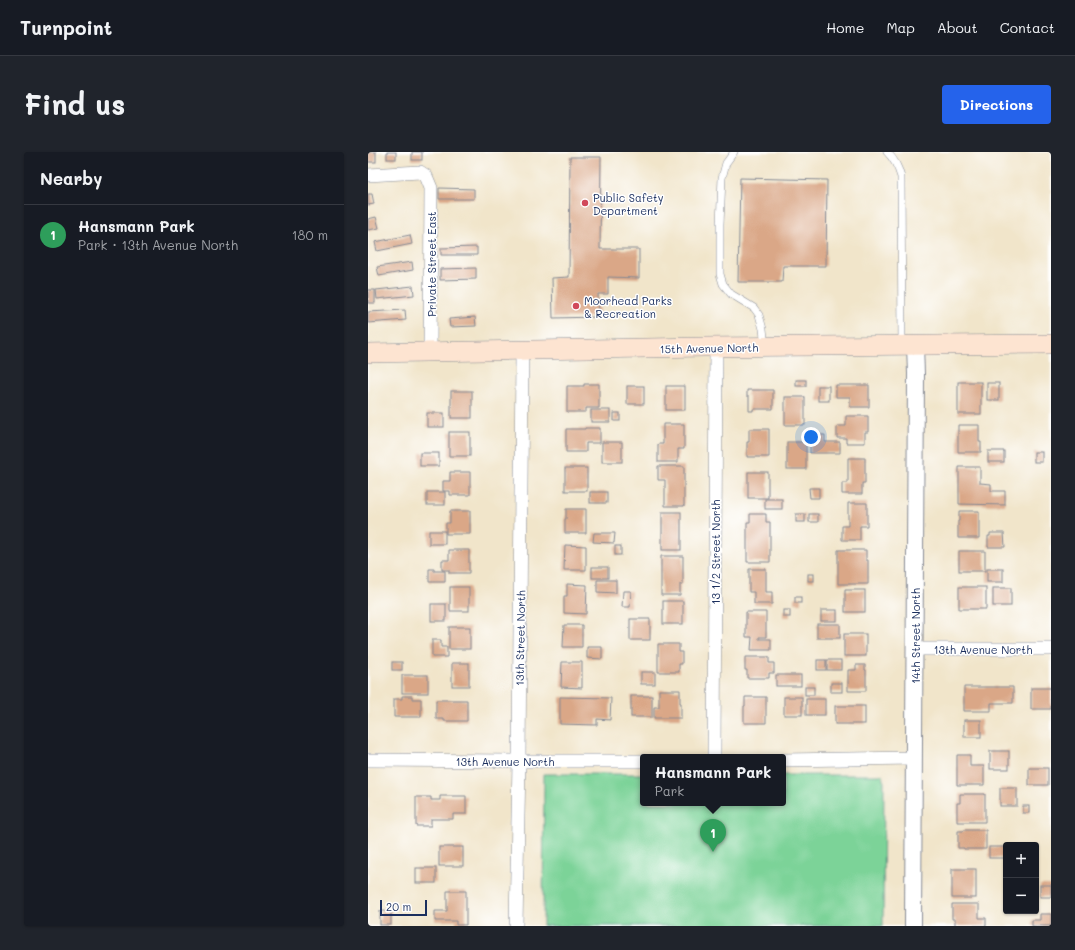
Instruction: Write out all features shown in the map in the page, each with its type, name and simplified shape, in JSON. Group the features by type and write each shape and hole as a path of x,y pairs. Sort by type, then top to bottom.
{"main road":[{"name":"15th Avenue North","path":"368,353 716,347 1051,344"}],"street":[{"name":"Private Street East","path":"368,175 420,172 426,176 431,188 430,352"},
{"name":"14th Street North","path":"908,345 916,374 913,926"},
{"name":"13 1/2 Street North","path":"714,754 716,347"},
{"name":"13th Street North","path":"516,926 519,762 522,350"},
{"name":"13th Avenue North","path":"915,650 1051,649"},
{"path":"786,760 914,758"},
{"name":"13th Avenue North","path":"368,760 519,762 640,761"}],"lane":[{"path":"734,152 726,163 722,178 720,274 723,284 731,294 754,308 759,315 763,329 765,347"},
{"path":"887,152 894,158 901,177 908,345"}],"green space":[{"path":"544,774 640,774 640,806 786,806 786,775 882,775 884,779 883,926 543,926"}],"building":[{"path":"368,152 376,152 376,162 368,162"},
{"path":"387,152 396,152 396,159 387,159"},
{"path":"412,152 422,152 422,160 412,160"},
{"name":"Public Safety Department","path":"570,157 601,157 600,249 639,249 639,278 608,277 608,294 598,294 599,317 553,318 552,278 569,277"},
{"path":"740,178 827,180 826,266 783,266 782,282 738,282"},
{"path":"439,188 474,189 474,199 439,199"},
{"path":"368,194 372,194 374,204 368,205"},
{"path":"376,217 379,228 368,230 368,219"},
{"path":"410,235 412,244 377,251 375,242"},
{"path":"477,247 477,255 441,255 441,248"},
{"path":"412,262 413,270 379,276 377,267"},
{"path":"476,268 476,279 440,280 440,269"},
{"path":"413,286 414,295 377,299 376,290"},
{"path":"368,290 375,290 375,303 368,303"},
{"path":"405,310 406,320 368,323 368,312"},
{"path":"475,317 476,326 450,327 449,319"},
{"path":"796,380 806,380 806,386 796,386"},
{"path":"958,382 981,382 981,414 958,414"},
{"path":"987,383 999,383 999,400 987,400"},
{"path":"584,384 599,384 599,408 586,408 586,412 567,412 567,386 584,386"},
{"path":"836,385 869,385 869,407 850,407 850,397 836,397"},
{"path":"627,386 644,386 644,404 627,404"},
{"path":"666,386 685,386 685,410 666,410"},
{"path":"818,386 829,386 829,401 818,401"},
{"path":"747,390 773,390 773,409 753,409 753,411 749,411 749,396 747,396"},
{"path":"451,391 472,391 472,418 451,418"},
{"path":"785,397 805,397 805,425 785,425"},
{"path":"591,410 610,410 610,422 591,422"},
{"path":"427,413 444,413 444,427 427,427"},
{"path":"614,413 620,413 620,421 614,421"},
{"path":"846,416 868,416 868,432 865,432 865,443 846,443 846,438 837,438 837,426 846,426"},
{"path":"663,424 684,424 684,449 678,449 678,462 658,462 658,444 663,444"},
{"path":"958,425 979,425 979,442 981,442 981,452 958,452"},
{"path":"600,428 600,443 586,443 586,452 566,452 566,429"},
{"path":"749,429 769,429 769,457 747,457"},
{"path":"449,432 470,432 470,456 449,456"},
{"path":"810,435 825,435 825,442 840,442 840,453 810,453"},
{"path":"602,442 622,442 622,462 602,462"},
{"path":"787,442 806,442 806,469 787,469"},
{"path":"988,451 1004,451 1004,462 988,462"},
{"path":"1034,452 1042,452 1042,462 1034,462"},
{"path":"420,453 439,453 439,466 420,466"},
{"path":"848,458 865,458 865,483 862,483 862,494 842,494 842,483 848,483"},
{"path":"658,466 684,466 684,506 665,506 665,480 658,480"},
{"path":"959,467 980,467 980,483 991,484 991,491 1005,491 1005,505 959,504"},
{"path":"565,468 587,468 587,491 565,491"},
{"path":"450,472 470,472 470,495 450,495 450,491 443,491 443,481 450,481"},
{"path":"748,472 768,472 768,498 748,498"},
{"path":"809,488 819,488 819,498 810,498"},
{"path":"427,492 445,492 445,505 427,505"},
{"path":"590,492 607,492 607,503 590,503"},
{"path":"765,499 782,499 782,509 765,509"},
{"path":"848,503 867,503 867,526 860,526 860,540 842,540 842,526 848,526"},
{"path":"566,509 586,509 586,533 565,533"},
{"path":"450,511 470,511 470,534 446,534 446,523 450,523"},
{"path":"959,511 979,511 979,538 958,538"},
{"path":"662,512 681,512 681,550 662,550"},
{"path":"750,514 766,514 766,522 770,522 770,562 747,562 747,522 750,522"},
{"path":"796,514 805,514 805,522 796,522"},
{"path":"809,514 818,514 818,522 809,522"},
{"path":"429,531 445,531 445,544 429,544"},
{"path":"594,533 615,533 614,543 593,542"},
{"path":"990,533 1004,533 1005,547 988,547 988,536 990,536"},
{"path":"565,545 586,546 586,570 564,570"},
{"path":"615,546 621,546 621,555 615,555"},
{"path":"449,550 469,550 469,573 449,573 449,570 442,570 442,560 449,560"},
{"path":"838,550 866,550 866,560 868,560 868,584 838,584"},
{"path":"959,551 985,551 985,571 959,571"},
{"path":"661,556 683,556 683,584 680,584 680,595 661,595"},
{"path":"592,567 608,567 608,578 592,578"},
{"path":"429,569 434,569 434,571 445,571 445,582 429,582"},
{"path":"749,569 766,569 766,592 772,592 772,604 754,604 754,592 749,592"},
{"path":"987,569 1003,569 1003,582 987,582"},
{"path":"808,574 814,574 814,581 808,581"},
{"path":"597,580 616,580 616,593 597,592"},
{"path":"567,584 587,585 586,614 564,613 564,596 567,596"},
{"path":"450,587 469,587 469,611 450,611"},
{"path":"959,587 986,587 986,609 959,609"},
{"path":"993,588 1011,588 1011,606 993,606"},
{"path":"845,590 865,590 865,612 845,612"},
{"path":"623,591 631,591 630,607 622,607"},
{"path":"795,597 801,597 801,603 795,603"},
{"path":"663,601 683,601 683,624 663,624"},
{"path":"431,604 446,604 446,621 431,621"},
{"path":"783,610 790,610 790,617 783,617"},
{"path":"821,610 837,610 837,621 821,621"},
{"path":"746,612 766,612 766,637 759,637 759,639 771,639 771,650 751,650 752,637 746,637"},
{"path":"630,619 650,619 650,640 630,640"},
{"path":"817,624 840,624 840,638 817,638"},
{"path":"564,625 582,625 582,647 563,647"},
{"path":"449,627 470,627 470,649 449,649"},
{"path":"844,634 866,634 866,656 844,656"},
{"path":"432,640 441,640 441,647 447,647 447,657 432,657"},
{"path":"658,644 679,644 679,652 682,652 682,664 679,664 679,672 658,672"},
{"path":"587,647 602,647 602,659 587,658"},
{"path":"745,657 769,657 769,663 774,663 774,673 769,673 769,678 747,678 747,670 745,670"},
{"path":"817,660 826,660 826,670 817,670"},
{"path":"827,660 841,660 841,670 827,670"},
{"path":"392,662 402,662 402,670 392,670"},
{"path":"562,662 582,662 582,688 561,687"},
{"path":"452,663 469,663 469,686 452,686"},
{"path":"856,665 865,665 866,691 848,691 848,670 856,670"},
{"path":"641,672 655,672 655,684 641,684"},
{"path":"402,675 428,675 428,693 402,693"},
{"path":"776,675 801,675 801,686 776,686"},
{"path":"831,683 842,683 842,692 831,692"},
{"path":"805,687 814,687 814,695 805,695"},
{"path":"964,687 1013,687 1013,703 991,703 991,711 964,711"},
{"path":"1031,688 1051,688 1051,709 1031,709"},
{"path":"659,690 680,690 681,718 654,718 654,707 659,707"},
{"path":"402,696 412,696 412,699 421,699 421,717 394,717 394,699 402,699"},
{"path":"631,696 652,696 652,717 631,717"},
{"path":"560,697 611,698 610,720 597,719 597,725 560,724"},
{"path":"745,697 766,697 766,723 744,723"},
{"path":"784,697 802,697 802,715 784,715"},
{"path":"806,699 825,699 825,715 806,715"},
{"path":"436,700 467,700 467,721 444,721 444,719 436,719"},
{"path":"835,706 865,706 865,724 835,724"},
{"path":"964,720 981,720 981,737 964,737"},
{"path":"990,751 1009,751 1009,769 990,769"},
{"path":"957,755 970,755 970,766 984,766 984,785 957,785"},
{"path":"1029,768 1048,768 1048,785 1029,785"},
{"path":"1000,788 1017,788 1017,806 1000,806"},
{"path":"960,794 985,794 985,822 957,822 957,803 960,803"},
{"path":"440,796 466,796 466,814 453,814 453,819 431,819 431,826 416,826 416,797 431,797 431,800 440,800"},
{"path":"1023,806 1029,806 1029,813 1023,813"},
{"path":"986,830 986,849 958,848 958,831"},
{"path":"439,847 463,847 463,866 439,866"},
{"path":"989,847 1003,847 1003,858 989,858"},
{"path":"416,868 436,868 436,883 416,883"},
{"path":"952,869 976,869 976,898 952,898"},
{"path":"1040,885 1051,885 1051,897 1040,897"},
{"path":"447,891 466,891 466,925 456,925 456,921 435,921 435,911 447,911"},
{"path":"952,904 979,904 979,918 986,918 986,926 955,926 955,919 952,919"},
{"path":"380,911 391,911 391,925 380,925"},
{"path":"1040,914 1051,914 1050,926 1032,926 1032,920 1040,920"}],"place":[{"name":"Public Safety Department","path":"585,203"},
{"name":"Moorhead Parks & Recreation","path":"576,306"},
{"name":"Hansmann Park","path":"713,852"}]}
